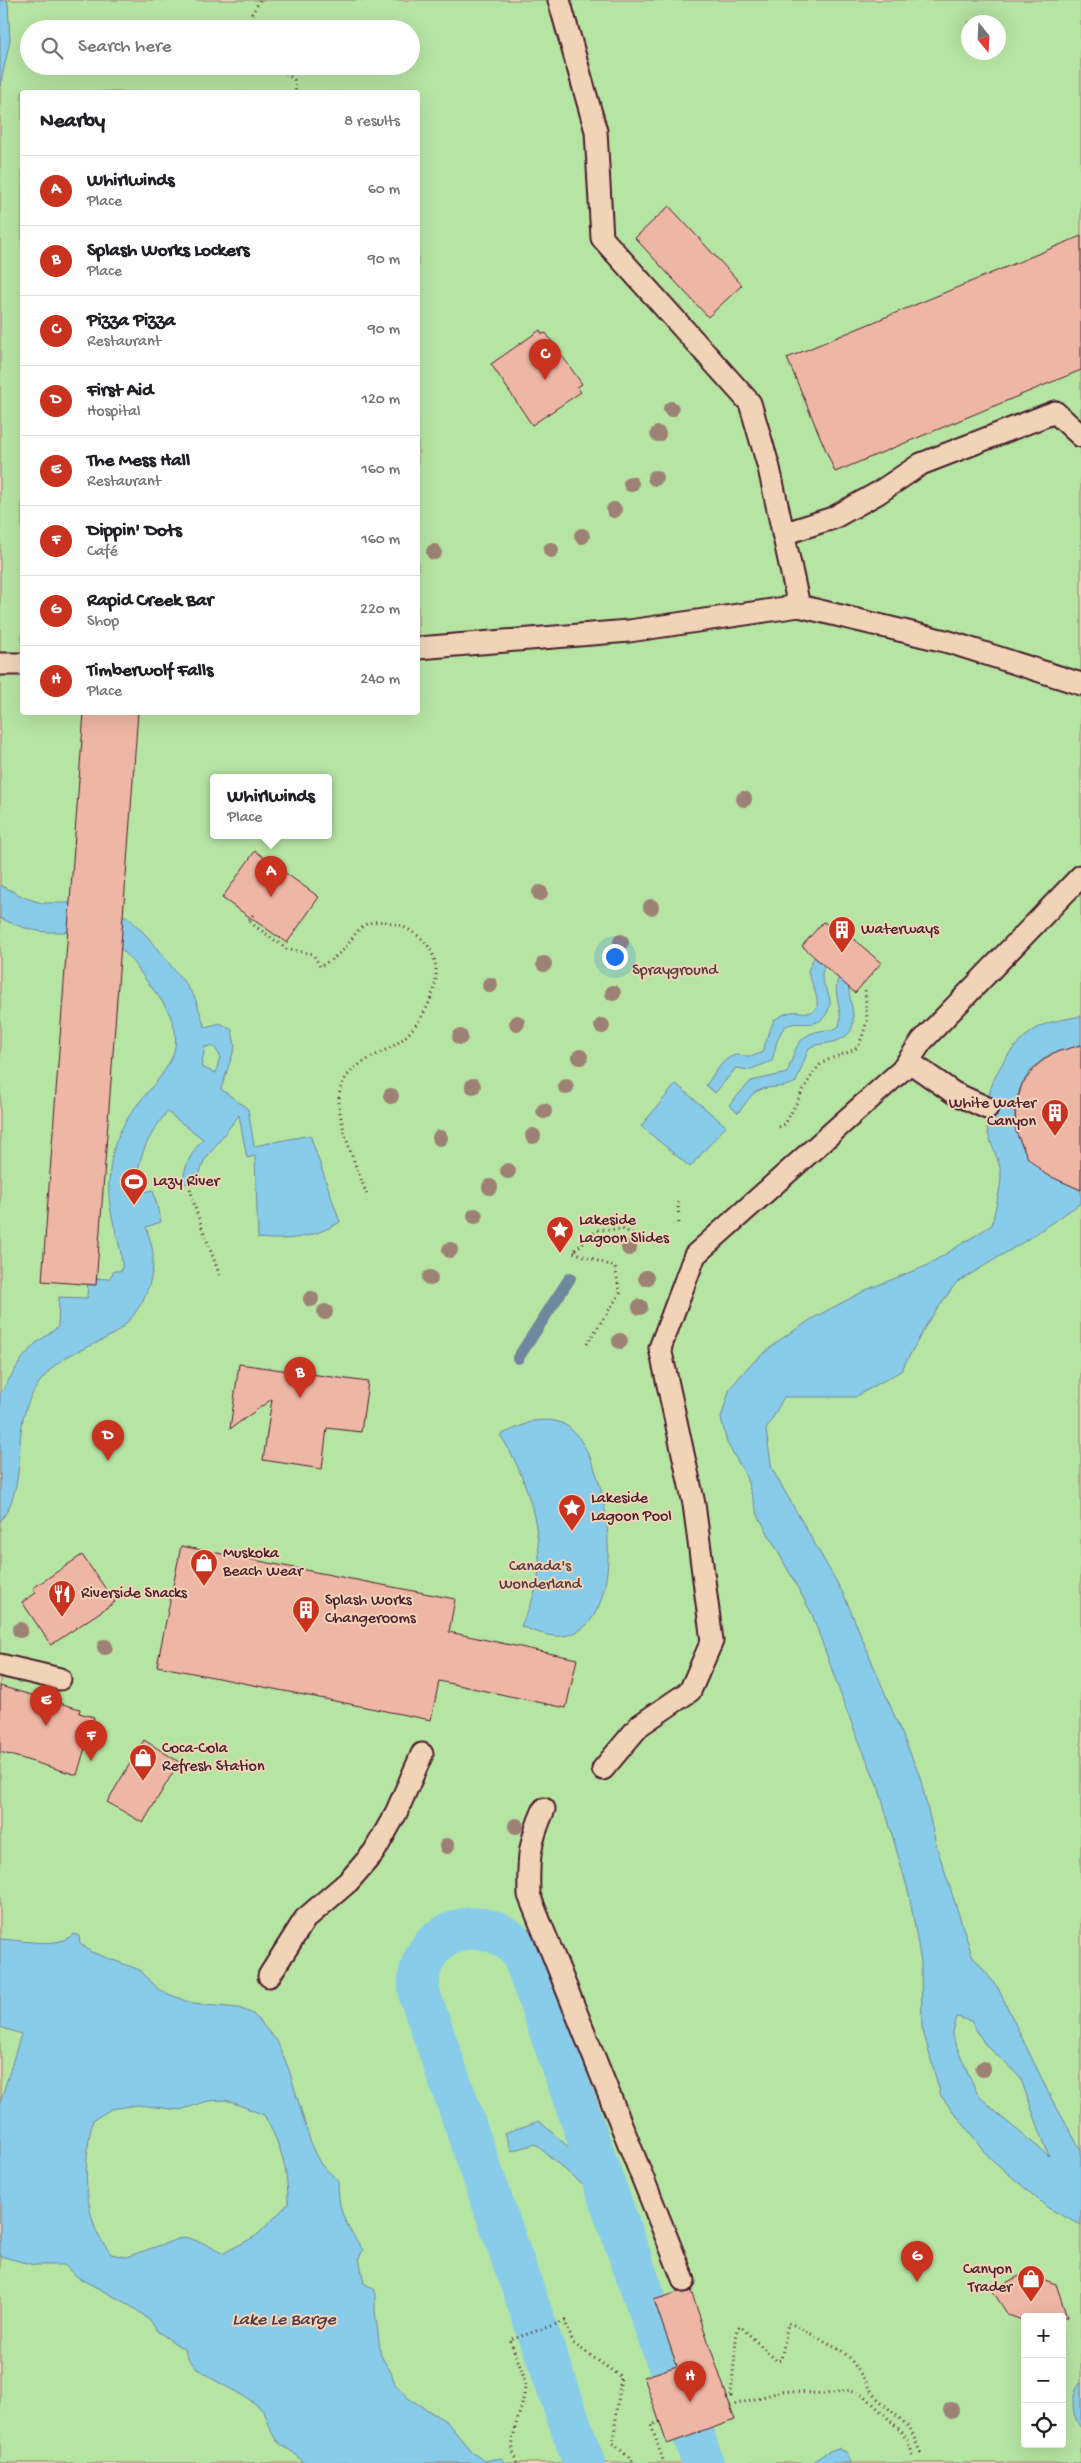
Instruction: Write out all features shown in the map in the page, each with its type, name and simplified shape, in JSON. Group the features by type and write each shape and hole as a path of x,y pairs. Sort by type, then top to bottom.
{"lane":[{"path":"559,0 596,131 602,238 750,403 769,468 799,606"},
{"path":"783,534 833,518 878,493 920,464 1055,412 1081,436"},
{"path":"420,648 630,631 799,606 949,642 1081,684"},
{"path":"0,664 20,664"},
{"path":"603,1769 640,1725 690,1691 712,1640 694,1504 660,1348 695,1255 902,1070 922,1041 1081,876"},
{"path":"908,1061 954,1093 987,1108"},
{"path":"0,1665 60,1679"},
{"path":"269,1976 304,1919 349,1881 374,1852 396,1813 422,1754"},
{"path":"544,1809 533,1835 528,1859 529,1896 684,2282"}],"path":[{"path":"251,20 252,14 260,0"},
{"path":"291,75 296,85 296,90"},
{"path":"253,915 248,921 287,949 312,954 320,967 344,950 362,926 374,922 392,923 412,931 422,938 433,954 437,970 434,991 414,1026 395,1045 359,1064 344,1080 340,1091 339,1102 342,1118 368,1197"},
{"path":"778,1127 785,1124 804,1093 812,1073 822,1062 842,1056 859,1046 867,1021 865,988"},
{"path":"190,1184 196,1211 220,1276"},
{"path":"678,1202 679,1232"},
{"path":"588,1344 620,1293 615,1267 573,1252 597,1230 622,1229 652,1242"},
{"path":"517,2463 513,2455 514,2442 525,2385 510,2340 565,2322 572,2343 620,2377 613,2443 635,2463"},
{"path":"726,2398 731,2396 737,2329 740,2326 778,2361 781,2360 788,2323 792,2324 831,2344 849,2357 877,2398 910,2428 922,2454"},
{"path":"730,2406 783,2391 824,2394 851,2390 864,2395 901,2431 909,2443 913,2456"},
{"path":"660,2422 651,2425 664,2463"}],"green space":[{"name":"Canada's Wonderland","path":"0,0 1081,0 1081,2463 0,2463"}],"water":[{"path":"0,0 7,0 8,3 10,41 0,86"},
{"name":"Lazy River","path":"0,885 26,898 42,903 97,903 129,918 145,934 185,983 195,998 205,1027 220,1023 232,1030 235,1047 221,1089 248,1109 254,1146 310,1135 340,1222 320,1232 300,1237 258,1238 255,1156 247,1158 239,1115 204,1161 196,1184 183,1183 184,1176 189,1159 203,1139 167,1112 154,1130 144,1150 138,1170 139,1193 153,1190 161,1222 146,1227 153,1256 150,1282 146,1293 135,1313 119,1330 64,1359 47,1373 39,1383 29,1400 23,1418 16,1487 10,1505 0,1522 0,1394 21,1360 35,1344 58,1327 59,1297 87,1298 88,1278 109,1279 114,1271 122,1271 120,1249 109,1197 113,1152 122,1128 135,1108 163,1073 172,1056 176,1037 170,1015 152,988 119,946 96,934 35,930 0,918","holes":["205,1047 215,1048 220,1056 216,1073 201,1067"]},
{"path":"823,950 832,958 822,973 830,1004 823,1018 818,1022 789,1025 784,1028 778,1039 772,1061 749,1070 736,1068 715,1093 706,1085 728,1058 738,1055 753,1056 759,1054 762,1052 774,1020 789,1013 810,1012 816,1009 817,998 808,971 813,959"},
{"path":"839,977 849,984 853,1015 851,1030 847,1035 832,1043 809,1048 796,1082 757,1091 738,1113 729,1105 751,1081 787,1073 797,1046 805,1037 812,1033 834,1029 839,1026 840,1013 836,989"},
{"path":"1081,1016 1081,1046 1051,1054 1032,1070 1020,1089 1015,1110 1017,1131 1025,1150 1038,1167 1057,1179 1081,1185 1081,1203 1025,1241 956,1283 928,1322 901,1371 855,1397 784,1397 766,1430 772,1469 844,1595 920,1777 937,1848 972,1955 998,1988 1050,2096 1081,2150 1081,2225 1048,2208 990,2158 941,2096 922,2027 921,1962 909,1894 879,1789 847,1712 812,1614 758,1515 745,1474 727,1443 721,1418 730,1388 749,1366 778,1341 815,1317 868,1289 926,1266 992,1225 1001,1173 988,1133 986,1118 991,1088 997,1073 1004,1060 1014,1048 1037,1028 1052,1022","holes":["957,2017 971,2021 984,2043 1020,2077 1049,2156 1000,2116 977,2093 952,2036"]},
{"path":"676,1084 726,1126 690,1167 641,1126"},
{"name":"Lakeside Lagoon Pool","path":"551,1420 559,1422 567,1426 582,1442 594,1466 602,1496 607,1528 608,1561 604,1590 595,1614 580,1630 565,1636 543,1634 521,1626 533,1598 539,1575 539,1550 534,1515 524,1481 509,1449 500,1435 533,1421"},
{"name":"Lake Le Barge","path":"73,1934 79,1936 80,1943 91,1952 140,1970 159,1990 193,2004 239,2008 253,2014 277,2041 289,2070 312,2147 321,2165 338,2180 341,2210 363,2250 359,2258 364,2283 375,2290 375,2311 381,2356 391,2372 395,2384 408,2398 447,2422 471,2451 484,2461 501,2458 506,2463 303,2463 298,2456 277,2441 262,2410 243,2396 207,2376 189,2360 185,2350 157,2331 152,2323 134,2308 79,2278 64,2265 34,2265 0,2256 0,2103 21,2034 0,2027 0,1939 50,1942 67,1939","holes":["226,2100 264,2115 279,2147 285,2168 288,2204 256,2236 224,2253 201,2242 184,2237 126,2257 111,2254 98,2235 93,2222 87,2193 88,2148 93,2120 111,2109 138,2105 180,2110 208,2101"]},
{"path":"593,2118 616,2187 587,2197 584,2186 535,2144 512,2151 505,2133 539,2121 572,2150 575,2148 568,2127"},
{"path":"636,2250 677,2366 663,2371 622,2255"},
{"path":"1081,2382 1081,2428 1075,2417 1073,2405 1077,2387"},
{"path":"838,2448 848,2453 850,2463 812,2463 827,2452"}],"building":[{"path":"669,206 742,285 708,317 635,238"},
{"path":"1081,236 1081,370 835,472 787,358"},
{"path":"540,330 542,334 546,333 582,384 577,387 581,392 532,425 491,364"},
{"path":"84,715 138,715 96,1285 42,1281"},
{"path":"255,851 319,897 287,943 222,898"},
{"name":"Waterways","path":"823,922 846,932 881,963 855,993 802,946"},
{"name":"White Water Canyon","path":"1081,1045 1081,1190 1045,1174 1028,1158 1016,1132 1015,1108 1022,1084 1037,1065 1053,1053"},
{"path":"239,1364 368,1382 361,1432 327,1428 322,1469 263,1460 272,1399 230,1429"},
{"name":"Splash Works Changerooms","path":"181,1546 455,1599 449,1632 577,1659 566,1708 439,1681 431,1720 157,1666"},
{"name":"Riverside Snacks","path":"82,1555 115,1602 51,1645 22,1602 36,1593 33,1588"},
{"path":"0,1686 80,1709 79,1713 94,1717 77,1775 0,1752"},
{"name":"Coca-Cola Refresh Station","path":"144,1740 179,1762 143,1823 107,1802"},
{"name":"Canyon Trader","path":"1025,2273 1056,2284 1066,2313 1021,2313 1021,2320 1008,2315 992,2290"},
{"path":"691,2291 735,2420 667,2444 644,2377 677,2366 654,2300 679,2292"}],"waterway":[{"path":"518,1358 570,1278"},
{"path":"584,2463 420,1996 420,1974 426,1956 438,1942 454,1932 471,1929 490,1931 508,1939 523,1955 670,2369"},
{"path":"693,2434 703,2463"}],"place":[{"name":"Pizza Pizza","path":"545,380"},
{"name":"Whirlwinds","path":"271,897"},
{"name":"Waterways","path":"842,954"},
{"name":"White Water Canyon","path":"1055,1137"},
{"name":"Lazy River","path":"134,1206"},
{"name":"Lakeside Lagoon Slides","path":"560,1254"},
{"name":"Splash Works Lockers","path":"300,1398"},
{"name":"First Aid","path":"108,1461"},
{"name":"Lakeside Lagoon Pool","path":"572,1532"},
{"name":"Muskoka Beach Wear","path":"204,1587"},
{"name":"Riverside Snacks","path":"62,1618"},
{"name":"Splash Works Changerooms","path":"306,1634"},
{"name":"The Mess Hall","path":"46,1726"},
{"name":"Dippin' Dots","path":"91,1761"},
{"name":"Coca-Cola Refresh Station","path":"143,1782"},
{"name":"Rapid Creek Bar","path":"917,2282"},
{"name":"Canyon Trader","path":"1031,2303"},
{"name":"Timberwolf Falls","path":"690,2402"}],"park label":[{"name":"Sprayground","path":"675,971"}]}
